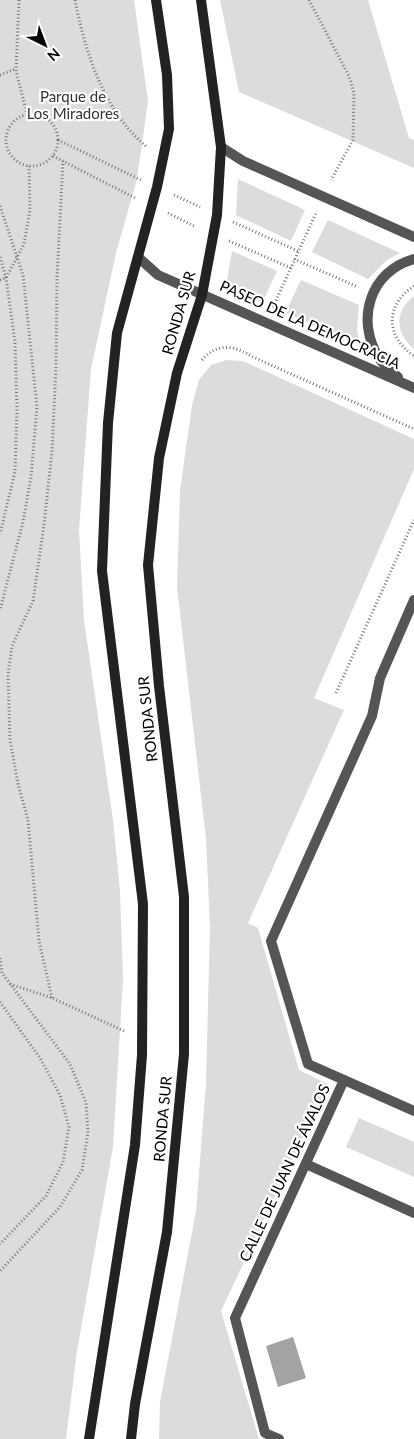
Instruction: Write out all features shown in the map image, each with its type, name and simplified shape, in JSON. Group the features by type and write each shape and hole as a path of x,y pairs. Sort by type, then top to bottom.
{"main road":[{"name":"RONDA SUR","path":"89,1439 135,1145 142,1055 143,904 102,571 108,424 117,333 139,258 169,129 167,75 156,0"},
{"name":"RONDA SUR","path":"131,1439 134,1404 167,1232 184,1054 184,897 159,686 148,565 159,458 177,373 202,295 217,215 221,147 201,0"}],"street":[{"path":"221,147 243,161 414,236"},
{"name":"PASEO DE LA DEMOCRACIA","path":"139,258 158,275 409,386"},
{"path":"371,293 386,273 414,258"},
{"name":"PASEO DE LA DEMOCRACIA","path":"371,293 368,329 370,336 379,358 409,386"},
{"name":"CALLE DE JUAN DE ÁVALOS","path":"279,1439 265,1433 235,1318 344,1080 308,1064 271,940 372,716 380,678 414,600"},
{"path":"344,1080 414,1111"},
{"path":"306,1164 414,1213"}],"path":[{"path":"19,0 16,68 28,114"},
{"path":"75,0 102,91 132,134 163,159"},
{"path":"267,322 323,197 354,140 354,93 348,76 309,0"},
{"path":"0,75 16,68"},
{"path":"28,114 42,115 49,120 55,127 58,140 53,156 46,162 29,166 15,160 7,149 5,137 10,124 18,117 28,114"},
{"path":"58,140 298,251"},
{"path":"52,998 39,941 28,820 18,784 10,740 8,674 12,646 34,601 44,525 52,451 56,366 57,277 64,161"},
{"path":"0,280 6,278 24,244 30,210 29,166"},
{"path":"0,206 23,275 36,408 31,477 23,522 0,610"},
{"path":"0,257 6,278 15,342 17,409 15,472 0,534"},
{"path":"294,259 371,293"},
{"path":"414,286 394,303 392,317 394,331 400,343 414,356"},
{"path":"196,366 215,349 228,346 240,349 251,356 414,429"},
{"path":"336,693 414,520"},
{"path":"0,958 2,974 47,1031 70,1064 86,1103 88,1133 82,1170 60,1207 0,1271"},
{"path":"10,984 52,998 127,1033"},
{"path":"0,1002 44,1065 60,1095 69,1127 62,1162 46,1196 0,1244"}],"green space":[{"name":"Parque de Los Miradores","path":"0,0 134,0 148,101 137,179 116,253 91,369 79,530 84,620 113,820 120,891 123,980 113,1147 77,1351 66,1439 0,1439"},
{"path":"220,0 368,0 409,138 414,140 414,168 239,92"},
{"path":"238,179 305,210 291,241 236,215"},
{"path":"328,220 400,253 387,260 368,279 312,252"},
{"path":"232,251 277,271 262,303 226,285"},
{"path":"301,280 359,305 357,329 360,345 285,313"},
{"path":"414,296 414,349 403,336 399,322 403,308"},
{"path":"227,360 243,361 414,439 414,469 314,698 344,710 248,923 258,928 299,1070 328,1084 221,1311 259,1439 159,1439 160,1402 196,1211 206,1083 210,927 206,839 177,587 180,491 192,405 199,380 211,365"},
{"path":"359,1118 414,1142 414,1177 346,1147"}],"shaded area":[{"path":"293,1337 306,1378 278,1387 266,1346"}]}
